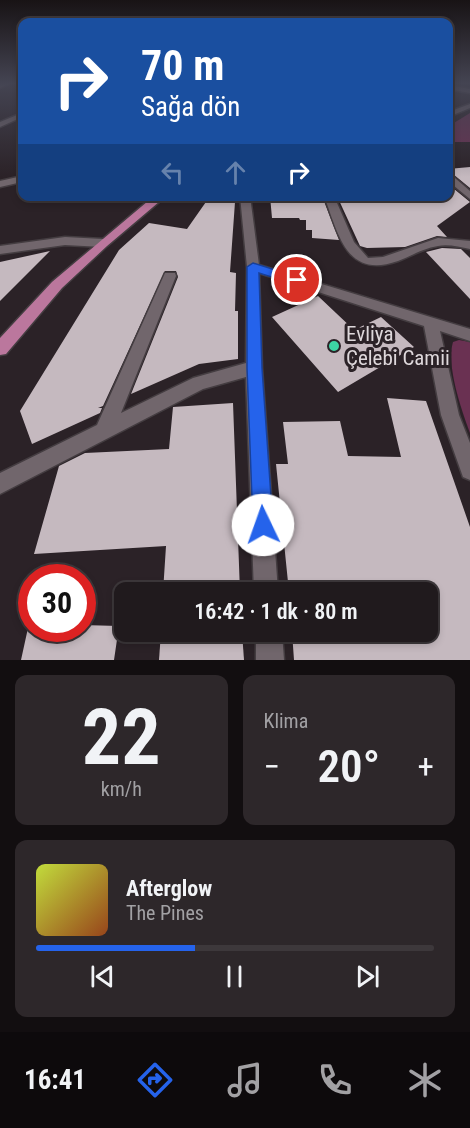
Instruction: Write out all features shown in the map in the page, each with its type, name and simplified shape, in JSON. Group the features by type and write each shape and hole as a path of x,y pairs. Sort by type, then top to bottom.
{"main road":[{"path":"0,349 57,285 103,243 155,201"}],"street":[{"path":"0,125 18,117"},
{"path":"0,184 18,180"},
{"path":"453,180 470,196"},
{"path":"246,201 253,267 254,368 265,582"},
{"path":"331,201 350,245 357,255 370,264 378,264 419,247 437,243 470,245"},
{"path":"0,249 57,241 103,243"},
{"path":"253,267 470,335"},
{"path":"105,429 171,276"},
{"path":"430,321 450,415 470,470"},
{"path":"0,484 199,382 254,368"},
{"path":"269,642 270,660"}],"shaded area":[{"path":"470,115 470,142 453,142 453,124"},
{"path":"459,340 470,342 470,433 455,387 451,363 453,342"}],"building":[{"path":"470,167 470,188 453,174 453,169"},
{"path":"453,188 470,202 437,226 447,237 437,236 405,247 367,248 360,246 339,201 453,201"},
{"path":"207,201 235,202 230,272 236,273 235,311 238,311 238,359 199,364 131,394 178,277 176,271 165,271 103,406 98,408 102,408 100,413 32,444 20,411 119,250 149,223 187,229"},
{"path":"270,201 324,201 339,240 312,238 312,230 306,230 306,220 272,218"},
{"path":"442,248 461,249 470,258 470,299 426,252"},
{"path":"50,251 0,301 0,262"},
{"name":"Evliya Çelebi Camii","path":"318,296 354,330 381,317 414,347 338,392 272,317"},
{"path":"387,398 426,401 470,527 470,660 294,660 293,642 438,642 438,582 288,582 276,464 288,464 283,422 340,421 348,456 401,457"},
{"path":"233,403 240,582 164,582 166,546 34,554 59,466 85,453 169,449 173,407"},
{"path":"96,625 114,626 114,642 117,642 114,660 21,660 25,642 96,642"},
{"path":"160,642 243,642 244,660 159,660"}],"place":[{"name":"Evliya Çelebi Camii","path":"334,346"}],"route":[{"path":"263,525 254,368 253,267 297,280"}]}
